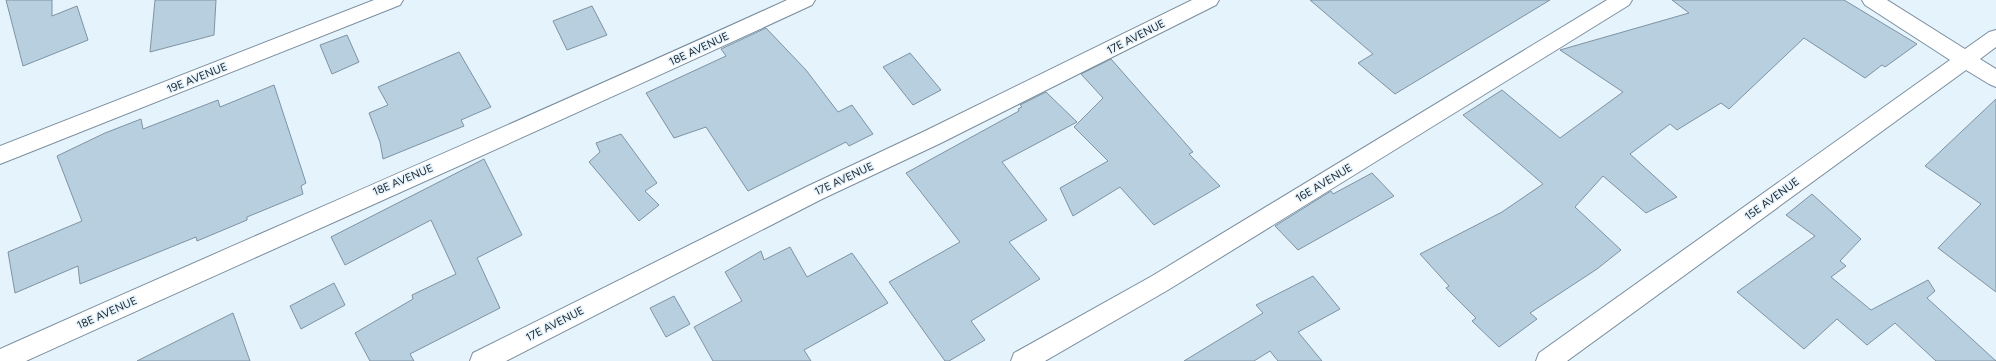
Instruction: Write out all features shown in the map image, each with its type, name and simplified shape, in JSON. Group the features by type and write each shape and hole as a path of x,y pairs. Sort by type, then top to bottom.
{"street":[{"name":"19E AVENUE","path":"0,155 393,0"},
{"name":"18E AVENUE","path":"0,361 344,206 574,106 805,0"},
{"name":"17E AVENUE","path":"482,361 814,193 940,134 1209,0"},
{"name":"16E AVENUE","path":"1023,361 1160,283 1622,0"},
{"path":"1872,0 1996,79"},
{"name":"15E AVENUE","path":"1548,361 1967,60 1996,37"}],"building":[{"path":"6,0 52,0 52,16 77,6 88,40 23,66"},
{"path":"155,0 216,0 214,35 150,52"},
{"path":"1310,0 1550,0 1395,94 1358,63 1373,54"},
{"path":"1672,0 1844,0 1917,44 1885,67 1882,65 1865,78 1804,38 1729,109 1721,103 1677,130 1670,124 1630,154 1677,197 1646,213 1603,176 1575,207 1621,250 1597,269 1530,313 1537,319 1499,347 1472,321 1476,318 1446,288 1449,286 1420,254 1502,212 1543,184 1463,115 1502,90 1560,138 1623,92 1560,50 1689,13"},
{"path":"592,6 607,35 567,50 553,21"},
{"path":"766,28 806,70 838,112 852,105 873,134 849,146 846,142 748,191 706,127 674,138 646,93 726,56 721,49"},
{"path":"347,35 359,62 332,74 320,45"},
{"path":"459,52 491,107 461,120 464,126 383,159 380,142 369,113 388,105 378,87"},
{"path":"910,53 941,90 913,105 883,67"},
{"path":"1111,59 1193,152 1189,154 1220,186 1154,225 1120,187 1073,216 1060,188 1108,161 1074,127 1103,98 1081,74"},
{"path":"274,85 306,183 301,186 303,194 247,217 247,220 197,241 196,237 80,284 78,266 15,293 8,252 82,221 57,156 105,133 141,119 143,129 218,100 220,107"},
{"path":"1046,92 1077,122 1002,162 1047,220 1009,242 1040,279 971,321 985,340 949,361 945,361 889,282 960,242 906,173 1019,111 1018,109 1022,107 1020,105"},
{"path":"1996,99 1996,292 1938,248 1981,204 1925,166"},
{"path":"621,134 657,183 645,191 659,205 639,221 589,162 600,152 596,143"},
{"path":"484,159 522,235 477,258 500,308 410,354 414,361 370,361 355,333 413,299 412,295 456,274 431,220 345,265 331,237"},
{"path":"1372,173 1394,196 1298,250 1275,226 1331,191 1333,194"},
{"path":"1812,194 1861,239 1840,261 1846,266 1831,277 1871,310 1928,280 1935,291 1927,298 1996,361 1936,361 1895,323 1867,345 1837,319 1804,349 1737,292 1815,236 1786,215"},
{"path":"790,247 807,277 852,253 888,303 804,350 811,361 713,361 694,327 742,301 725,272 761,251 764,260"},
{"path":"1313,276 1340,309 1298,332 1322,361 1278,361 1270,351 1254,361 1184,361 1263,313 1256,305"},
{"path":"334,283 345,305 301,329 290,306"},
{"path":"674,296 690,324 666,337 650,308"},
{"path":"233,313 250,361 137,361"}]}
